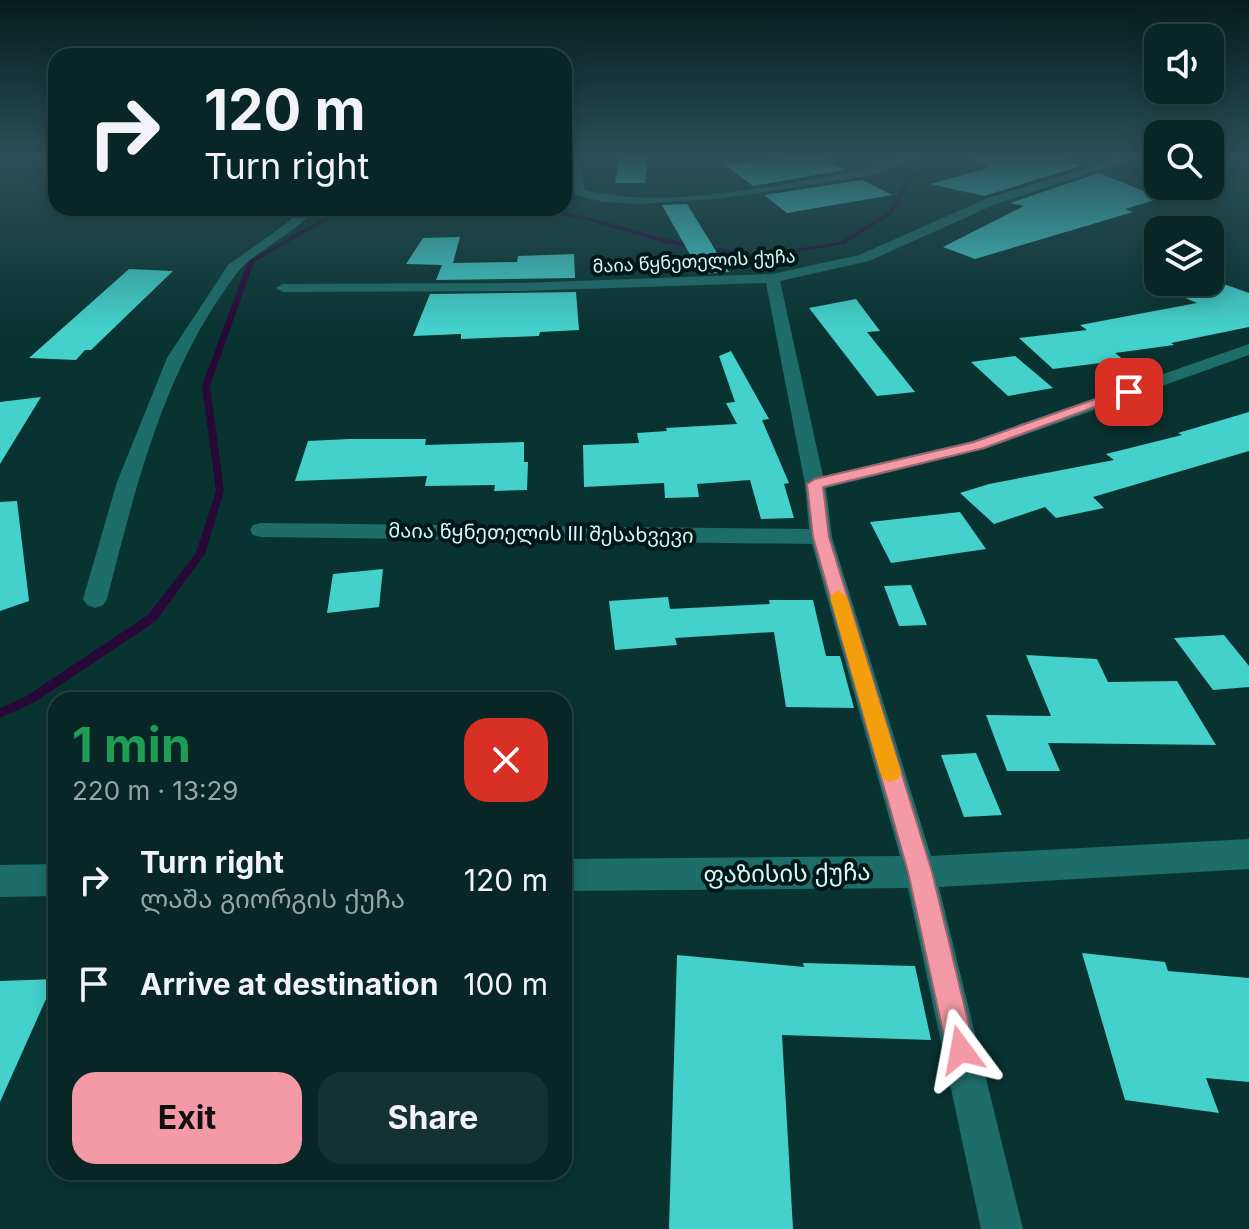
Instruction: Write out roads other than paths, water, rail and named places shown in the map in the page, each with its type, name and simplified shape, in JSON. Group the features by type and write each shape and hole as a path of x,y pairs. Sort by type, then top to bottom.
{"street":[{"name":"მაია წყნეთელის ქუჩა","path":"283,288 521,287 772,278 816,271 864,258 962,214"},
{"path":"95,599 127,482 175,358 233,268 302,216"},
{"path":"772,278 815,484 821,537 920,872 1002,1229"},
{"path":"815,484 978,445 1249,349"},
{"name":"მაია წყნეთელის III შესახვევი","path":"261,530 821,537"},
{"name":"ფაზისის ქუჩა","path":"572,875 920,872 1249,854"},
{"path":"0,881 48,880"}],"waterway":[{"path":"572,216 665,241 758,257 842,243 888,214"},
{"path":"0,713 29,700 152,618 200,554 220,491 206,386 251,261 331,216"}]}
